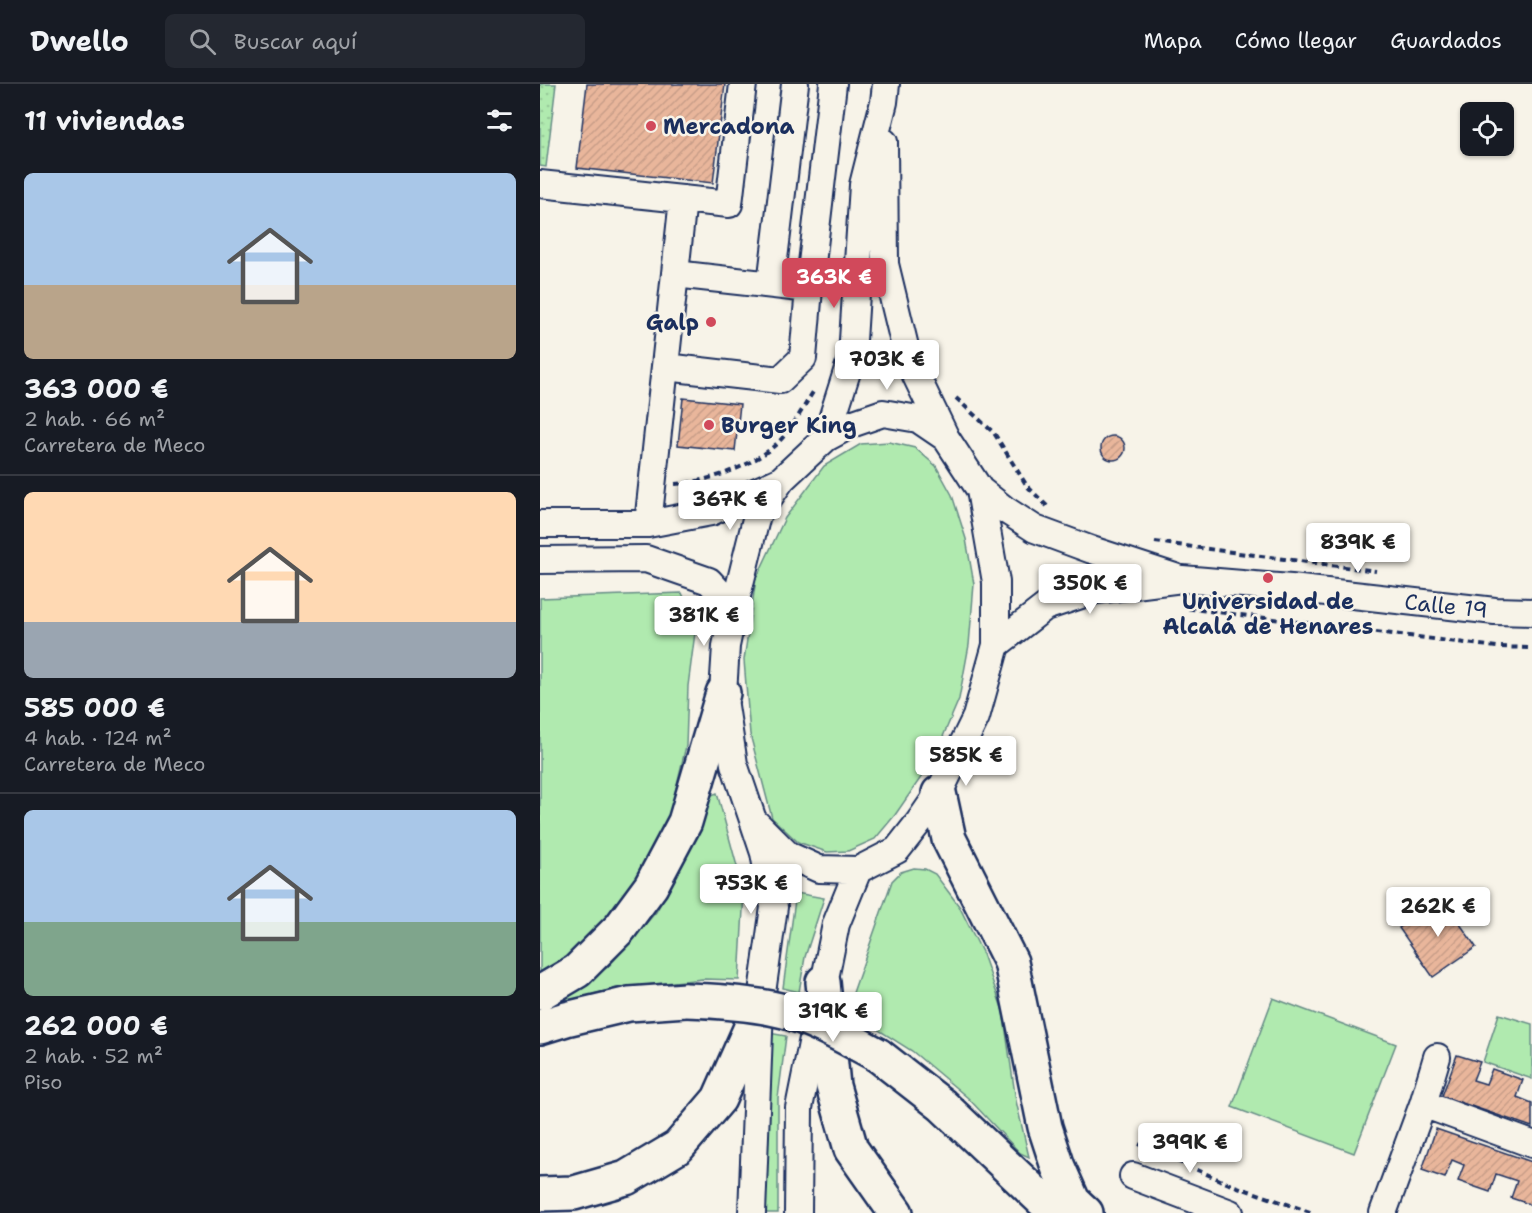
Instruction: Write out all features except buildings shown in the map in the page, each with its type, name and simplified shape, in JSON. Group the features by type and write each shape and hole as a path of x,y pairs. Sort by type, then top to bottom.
{"highway":[{"path":"540,993 577,971 620,928 651,886 684,822 723,693"},
{"path":"939,793 949,839 1011,962 1045,1127 1058,1167 1073,1201 1086,1213"},
{"path":"823,982 833,1086 851,1149 896,1213"},
{"path":"540,1027 629,1004 686,1000 736,1002 786,1011 878,1055 942,1105 1056,1213"},
{"path":"540,1194 574,1193 626,1178 678,1147 719,1100 760,1007"}],"street":[{"path":"540,184 729,204 743,84"},
{"path":"771,284 795,84"},
{"path":"666,367 780,380 803,358 833,84"},
{"path":"826,438 852,356 863,185 880,90"},
{"path":"753,820 788,855 819,869 858,870 897,850 939,793 976,717 996,645 996,582 980,490 946,438 908,359 885,264 880,90"},
{"path":"648,524 683,200"},
{"path":"675,274 809,289"},
{"path":"752,1213 760,1007 774,907 764,854 734,764 723,693 726,646 757,515 782,479 826,438 854,423 883,413 918,419 946,438"},
{"path":"540,524 648,524 711,512 782,479"},
{"name":"Calle 19","path":"980,490 1035,529 1182,579"},
{"path":"540,560 646,559 709,581 734,608"},
{"name":"Calle 19","path":"996,645 1045,608 1096,590 1182,579 1291,588 1495,611 1532,612"},
{"path":"798,1213 799,1108 836,924 858,870"},
{"path":"1383,1213 1423,1104 1437,1057"},
{"path":"1423,1104 1532,1144"},
{"path":"1133,1176 1230,1213"}],"path":[{"path":"653,486 696,483 748,465 783,438 815,389"},
{"path":"951,392 994,433 1027,486 1052,510"},
{"path":"1154,542 1378,571"},
{"path":"1182,579 1185,608 1497,647 1532,648"},
{"path":"1139,1144 1229,1184 1313,1213"}],"green space":[{"path":"540,84 556,84 546,167 540,166"},
{"path":"889,442 915,448 936,466 952,495 966,539 974,584 969,645 959,699 933,760 895,815 875,839 848,851 827,852 798,842 772,818 750,734 744,660 756,579 785,518 824,466 861,444"},
{"path":"682,593 696,625 688,686 686,746 670,814 633,887 589,941 540,980 540,598"},
{"path":"717,793 744,892 739,980 703,979 617,988 559,1003 563,994 608,967 656,912 694,842 709,796"},
{"path":"914,868 925,869 935,874 959,906 983,954 1003,1011 1016,1101 1029,1157 1020,1153 968,1098 912,1051 847,1010 892,881 901,872"},
{"path":"796,893 824,898 805,957 799,992 783,988"},
{"path":"1273,998 1396,1044 1354,1153 1232,1107"},
{"path":"1499,1014 1532,1024 1532,1079 1483,1062"},
{"path":"769,1033 786,1036 778,1098 778,1213 764,1213"}],"place":[{"name":"Mercadona","path":"651,126"},
{"name":"Galp","path":"711,322"},
{"name":"Burger King","path":"709,425"},
{"name":"Universidad de Alcalá de Henares","path":"1268,578"}]}
